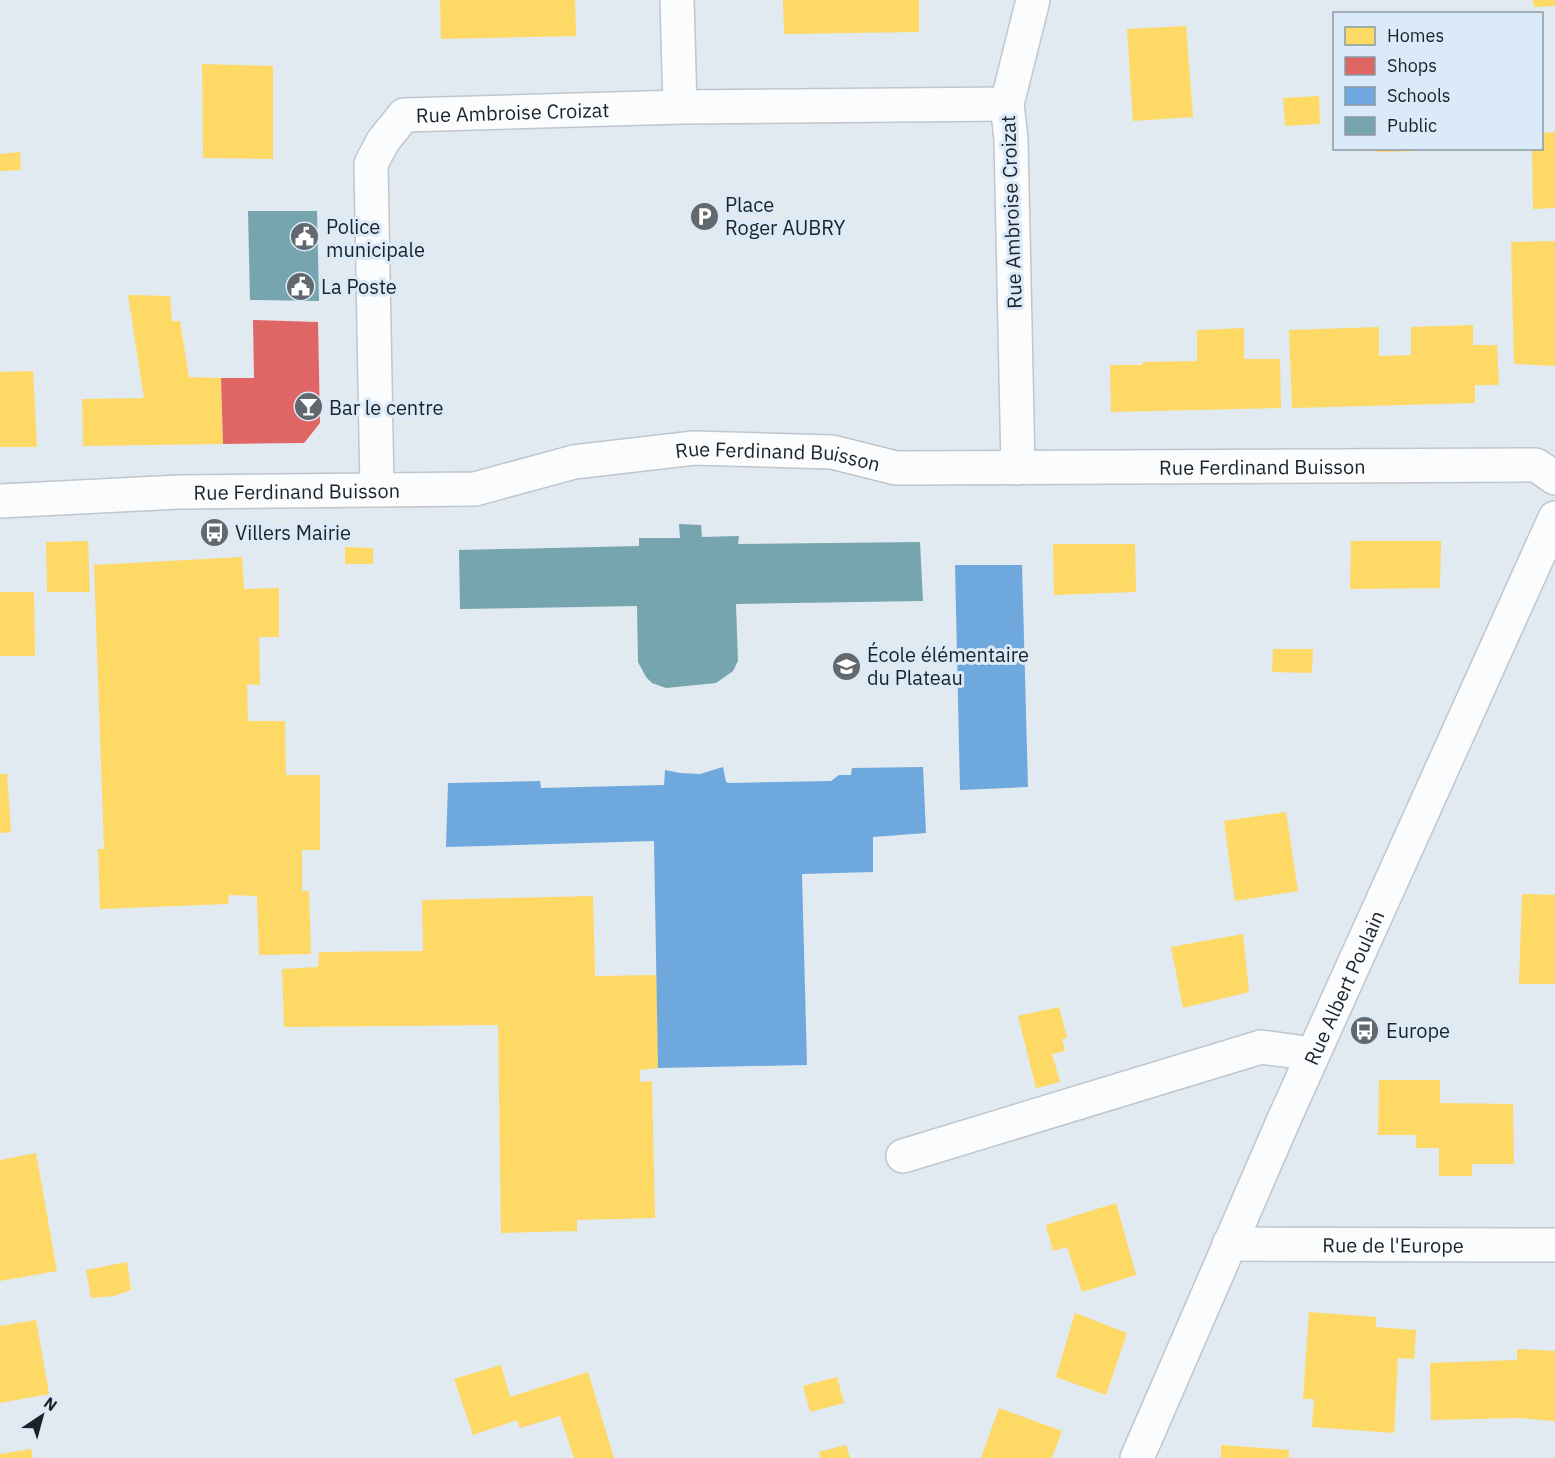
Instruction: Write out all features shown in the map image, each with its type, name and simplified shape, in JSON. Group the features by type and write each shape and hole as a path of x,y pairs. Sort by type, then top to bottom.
{"street":[{"path":"677,0 680,107"},
{"path":"1006,104 1033,0"},
{"name":"Rue Ambroise Croizat","path":"377,490 371,164 383,141 404,116 680,107 1006,104 1011,139 1018,468"},
{"name":"Rue Ferdinand Buisson","path":"0,501 180,492 475,489 574,462 694,448 832,452 896,468 1536,465 1555,478"},
{"name":"Rue Albert Poulain","path":"1137,1458 1313,1054 1555,518"},
{"path":"903,1156 1261,1047 1313,1054"},
{"name":"Rue de l'Europe","path":"1229,1244 1555,1245"}],"building: Homes":[{"path":"440,0 575,0 576,36 441,39"},
{"path":"783,0 919,0 919,32 784,34"},
{"path":"1533,0 1555,0 1555,6 1534,7"},
{"path":"1186,26 1193,117 1133,121 1127,29"},
{"path":"202,64 273,66 273,159 203,158"},
{"path":"1319,96 1320,124 1285,126 1283,98"},
{"path":"1555,132 1555,208 1533,209 1532,150 1543,150 1543,133"},
{"path":"1375,150 1417,150 1417,151 1375,152"},
{"path":"20,152 21,170 0,171 0,154"},
{"path":"1555,241 1555,366 1514,364 1511,242"},
{"path":"128,295 170,296 172,321 180,321 189,377 221,378 223,444 83,446 82,399 144,398"},
{"path":"1473,325 1473,345 1497,345 1499,385 1475,385 1475,403 1292,408 1289,330 1379,327 1379,356 1411,355 1411,327"},
{"path":"1244,328 1244,359 1280,359 1281,408 1111,412 1110,365 1197,361 1197,330"},
{"path":"33,371 37,447 0,447 0,372"},
{"path":"88,541 90,592 47,592 46,542"},
{"path":"1351,541 1441,541 1440,588 1350,589"},
{"path":"1053,544 1135,544 1136,592 1054,595"},
{"path":"345,547 373,548 373,564 345,564"},
{"path":"242,557 244,589 279,588 279,637 259,637 260,685 247,684 248,721 285,721 286,775 320,775 320,850 302,850 302,891 309,891 311,954 259,955 257,896 229,895 228,904 100,909 98,849 104,849 94,565"},
{"path":"0,592 34,592 35,656 0,656"},
{"path":"1273,649 1313,649 1312,673 1272,672"},
{"path":"0,774 7,774 11,832 0,833"},
{"path":"1286,812 1298,891 1235,901 1224,821"},
{"path":"1522,894 1555,895 1555,984 1519,984"},
{"path":"593,896 595,976 657,975 658,1068 640,1070 640,1082 652,1081 655,1218 577,1220 577,1231 501,1233 498,1025 284,1027 282,969 318,967 319,952 423,951 422,900"},
{"path":"1243,934 1249,992 1183,1008 1171,947"},
{"path":"1059,1007 1067,1038 1062,1039 1065,1051 1052,1054 1060,1082 1036,1088 1018,1016"},
{"path":"1379,1080 1440,1080 1440,1103 1513,1104 1514,1164 1472,1164 1472,1176 1439,1176 1439,1148 1416,1148 1416,1135 1378,1135"},
{"path":"36,1153 57,1271 0,1281 0,1160"},
{"path":"1116,1203 1136,1275 1082,1292 1067,1247 1053,1251 1046,1225"},
{"path":"127,1262 131,1290 114,1296 91,1298 86,1270"},
{"path":"1309,1312 1376,1317 1376,1327 1416,1330 1414,1359 1398,1358 1394,1433 1312,1427 1314,1399 1303,1399"},
{"path":"1075,1313 1127,1333 1106,1395 1056,1377"},
{"path":"36,1320 49,1394 0,1403 0,1326"},
{"path":"1517,1349 1555,1351 1555,1421 1519,1418 1431,1420 1430,1363 1517,1360"},
{"path":"501,1365 510,1397 588,1372 614,1458 574,1458 560,1416 520,1428 517,1420 473,1435 454,1379"},
{"path":"837,1377 844,1403 810,1412 803,1386"},
{"path":"999,1408 1062,1431 1052,1458 981,1458"},
{"path":"846,1445 850,1458 820,1458 819,1452"},
{"path":"1221,1445 1289,1450 1289,1458 1221,1458"},
{"path":"31,1449 33,1458 0,1458 0,1454"}],"building: Shops":[{"path":"253,320 318,322 320,423 304,443 223,444 221,378 254,378"}],"building: Schools":[{"path":"955,565 1022,565 1028,787 960,790"},
{"path":"723,767 726,782 729,783 831,781 839,775 851,775 852,768 923,767 926,833 873,837 873,872 802,874 807,1065 658,1068 654,841 446,847 448,783 540,781 541,788 664,785 665,770 700,774"}],"building: Public":[{"path":"248,211 317,211 319,301 250,300"},
{"path":"679,524 701,525 702,537 739,536 738,544 920,542 923,601 736,604 738,661 733,671 716,683 666,688 652,683 638,662 637,606 460,609 459,550 639,546 639,538 680,538"}],"place":[{"name":"Place Roger AUBRY","path":"704,216"},
{"name":"Police municipale","path":"305,237"},
{"name":"La Poste","path":"300,286"},
{"name":"Bar le centre","path":"308,407"},
{"name":"Villers Mairie","path":"214,532"},
{"name":"École élémentaire du Plateau","path":"846,666"},
{"name":"Europe","path":"1365,1030"}]}
